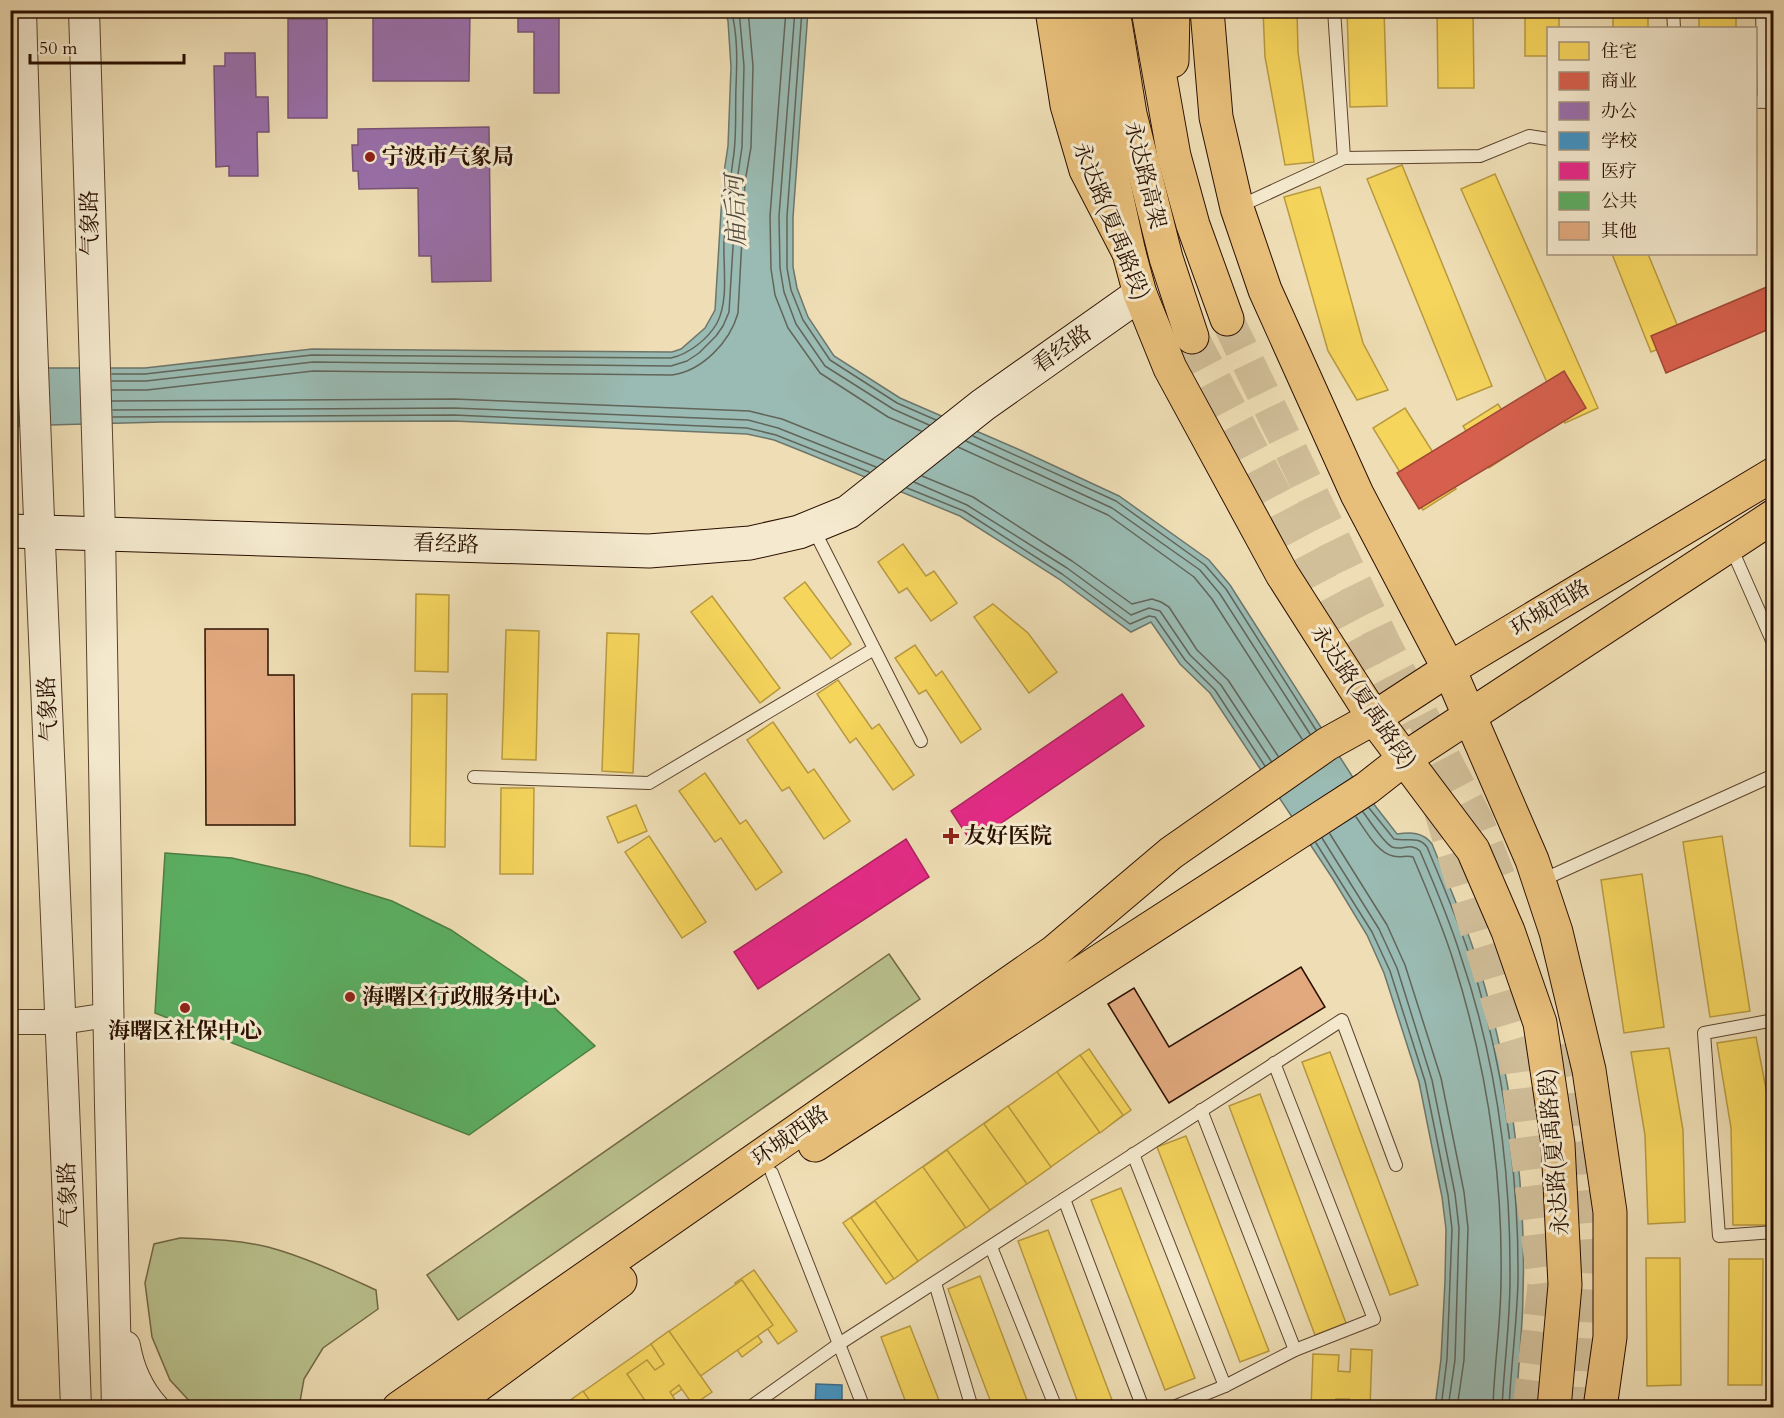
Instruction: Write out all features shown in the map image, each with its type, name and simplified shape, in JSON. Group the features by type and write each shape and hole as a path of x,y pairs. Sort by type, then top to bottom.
{"main road":[{"name":"永达路(夏禹路段)","path":"1052,10 1067,105 1086,170 1129,254 1140,294 1170,368 1282,574 1374,718 1473,850 1508,931 1540,1023 1558,1144 1564,1285 1554,1407"},
{"path":"1084,10 1093,89 1129,254"},
{"name":"永达路高架","path":"1113,10 1130,114 1166,258 1192,337"},
{"name":"永达路高架","path":"1148,10 1174,156 1193,225 1227,319"},
{"path":"1173,10 1174,156"},
{"name":"永达路(夏禹路段)","path":"1207,10 1216,117 1237,208 1264,290 1357,494 1449,669 1470,715 1532,860 1556,932 1589,1070 1610,1212 1610,1337 1600,1407"},
{"name":"看经路","path":"25,531 649,551 750,543 799,532 848,512 983,405 1140,294"},
{"name":"环城西路","path":"399,1407 1054,952 1171,852 1327,744 1374,718 1449,669 1773,474"},
{"name":"环城西路","path":"447,1407 732,1199 1367,788 1404,759 1773,516"}],"street":[{"name":"气象路","path":"21,10 36,470 25,531 62,1022 76,1407"},
{"name":"气象路","path":"84,10 100,532 117,1407"},
{"path":"10,1022 62,1022 108,1015"},
{"path":"115,1295 129,1365 145,1398 154,1407"}],"lane":[{"path":"1334,10 1344,158"},
{"path":"1673,10 1674,27"},
{"path":"1762,10 1764,102"},
{"path":"1237,208 1344,158 1480,156 1529,136 1547,139"},
{"path":"813,526 921,741"},
{"path":"1730,544 1773,645"},
{"path":"474,777 650,783 874,649"},
{"path":"1539,882 1773,775"},
{"path":"748,1407 839,1344 1342,1020 1396,1165"},
{"path":"1773,1020 1704,1033 1719,1236 1773,1232"},
{"path":"1171,1407 1225,1386 1295,1350 1374,1319 1274,1063"},
{"path":"1202,1110 1295,1350"},
{"path":"1133,1154 1225,1386"},
{"path":"772,1173 864,1407"},
{"path":"1064,1199 1143,1407"},
{"path":"991,1246 1056,1407"},
{"path":"934,1283 972,1407"}],"green space":[{"path":"889,954 920,999 458,1320 427,1275"},
{"path":"180,1238 247,1243 296,1256 376,1290 378,1309 323,1348 304,1379 299,1407 195,1407 170,1380 152,1337 145,1283 154,1244"}],"water":[{"name":"庙后河","path":"725,11 808,11 793,217 793,267 797,288 808,317 834,356 900,398 1119,496 1209,560 1230,585 1352,776 1397,834 1416,834 1425,837 1432,844 1475,954 1501,1052 1510,1101 1517,1151 1523,1252 1523,1303 1515,1407 1435,1407 1441,1359 1446,1229 1442,1197 1419,1082 1384,973 1367,935 1333,879 1210,693 1180,664 1151,622 1131,632 1059,579 960,516 774,440 747,434 453,421 162,422 11,426 10,368 145,368 312,349 672,352 681,349 705,328 715,310 723,179 728,146 731,67 728,21"}],"building: 住宅":[{"path":"1263,10 1297,10 1298,52 1314,162 1285,165 1265,57"},
{"path":"1347,10 1384,10 1387,106 1350,107"},
{"path":"1437,10 1473,10 1474,88 1438,88"},
{"path":"1525,10 1559,10 1559,27 1547,27 1547,56 1525,56"},
{"path":"1613,10 1648,10 1648,27 1613,27"},
{"path":"1699,10 1736,10 1736,27 1699,27"},
{"path":"1402,165 1492,386 1457,400 1367,179"},
{"path":"1495,174 1598,408 1565,423 1461,189"},
{"path":"1320,187 1363,343 1388,390 1357,400 1328,351 1284,197"},
{"path":"1612,255 1648,255 1683,339 1651,352"},
{"path":"1498,404 1524,445 1489,468 1463,426"},
{"path":"1405,408 1456,489 1423,510 1373,428"},
{"path":"903,544 926,576 934,571 957,603 931,621 907,588 899,593 878,562"},
{"path":"805,582 851,644 831,659 784,598"},
{"path":"416,594 449,595 448,672 415,671"},
{"path":"712,596 780,688 760,703 691,612"},
{"path":"993,604 1028,633 1057,672 1029,693 974,617"},
{"path":"506,630 539,631 536,760 502,759"},
{"path":"607,633 639,634 633,773 602,771"},
{"path":"915,645 936,676 942,671 981,729 961,743 926,690 919,694 895,658"},
{"path":"838,680 872,729 879,724 914,775 893,790 856,738 850,743 817,694"},
{"path":"412,694 447,694 445,847 410,846"},
{"path":"773,722 808,773 814,769 850,821 824,839 789,787 782,791 747,740"},
{"path":"705,773 740,824 746,820 782,872 756,890 721,838 715,842 679,791"},
{"path":"501,788 534,788 533,874 500,874"},
{"path":"636,805 647,831 618,843 607,817"},
{"path":"649,836 706,922 682,938 625,852"},
{"path":"1722,836 1750,1011 1710,1017 1683,842"},
{"path":"1642,874 1664,1027 1624,1033 1601,880"},
{"path":"1756,1037 1773,1125 1771,1225 1733,1225 1731,1128 1717,1043"},
{"path":"1669,1048 1683,1130 1685,1222 1648,1224 1645,1135 1631,1052"},
{"path":"1089,1049 1131,1110 886,1284 843,1223"},
{"path":"1330,1052 1418,1285 1390,1295 1302,1062"},
{"path":"1080,1055 1123,1115 1100,1133 1057,1072"},
{"path":"1260,1094 1346,1323 1315,1335 1229,1106"},
{"path":"1008,1106 1051,1167 1027,1184 984,1124"},
{"path":"1186,1136 1269,1351 1240,1362 1157,1147"},
{"path":"947,1150 990,1210 966,1228 923,1167"},
{"path":"1121,1188 1195,1378 1165,1390 1091,1200"},
{"path":"875,1201 918,1261 894,1279 851,1218"},
{"path":"1048,1230 1115,1408 1080,1408 1018,1241"},
{"path":"1646,1258 1680,1258 1681,1385 1647,1386"},
{"path":"1729,1259 1763,1259 1762,1385 1728,1385"},
{"path":"754,1270 797,1331 778,1344 765,1325 755,1332 762,1342 742,1357 712,1314 733,1299 740,1310 749,1303 735,1283"},
{"path":"980,1276 1030,1408 993,1408 948,1289"},
{"path":"742,1280 773,1325 655,1408 560,1408"},
{"path":"910,1326 942,1408 908,1408 881,1337"},
{"path":"669,1331 712,1392 693,1405 679,1385 670,1392 677,1403 671,1408 650,1408 627,1374 647,1360 655,1370 664,1364 651,1344"},
{"path":"1351,1349 1372,1350 1370,1408 1348,1408 1349,1399 1336,1399 1336,1408 1311,1408 1313,1354 1339,1355 1338,1371 1350,1372"},
{"path":"583,1391 595,1408 567,1408 565,1404"}],"building: 商业":[{"path":"1774,284 1774,327 1666,373 1651,336"},
{"path":"1564,371 1586,408 1419,509 1397,473"}],"building: 办公":[{"path":"373,10 470,10 469,81 373,81"},
{"path":"518,10 559,10 559,93 534,93 534,32 518,32"},
{"path":"288,19 327,19 327,118 288,118"},
{"path":"225,53 255,53 256,97 268,97 269,132 257,132 258,176 229,176 229,166 216,167 214,66 225,66"},
{"path":"489,127 491,281 432,282 431,256 419,256 418,188 359,189 358,171 353,171 352,145 358,145 358,129"}],"building: 学校":[{"path":"816,1384 842,1385 842,1408 815,1408"}],"building: 医疗":[{"path":"1122,694 1144,726 972,843 951,811"},
{"path":"906,839 929,877 758,989 734,952"}],"building: 公共":[{"name":"海曙区行政服务中心","path":"165,853 232,858 307,875 392,901 451,930 526,981 595,1046 469,1135 155,1013"}],"building: 其他":[{"path":"205,629 268,629 268,675 294,675 295,825 206,825"},
{"path":"1301,967 1325,1007 1169,1103 1108,1004 1134,988 1169,1047"}],"tunnel":[{"path":"1227,319 1386,647 1477,821 1499,877"},
{"path":"1192,337 1401,733"},
{"path":"1439,806 1515,1058 1544,1286 1529,1408"},
{"path":"1555,1046 1567,1091 1580,1245 1572,1408"}],"place":[{"name":"宁波市气象局","path":"370,157"},
{"name":"友好医院","path":"951,836"},
{"name":"海曙区行政服务中心","path":"350,997"},
{"name":"海曙区社保中心","path":"185,1008"}]}
